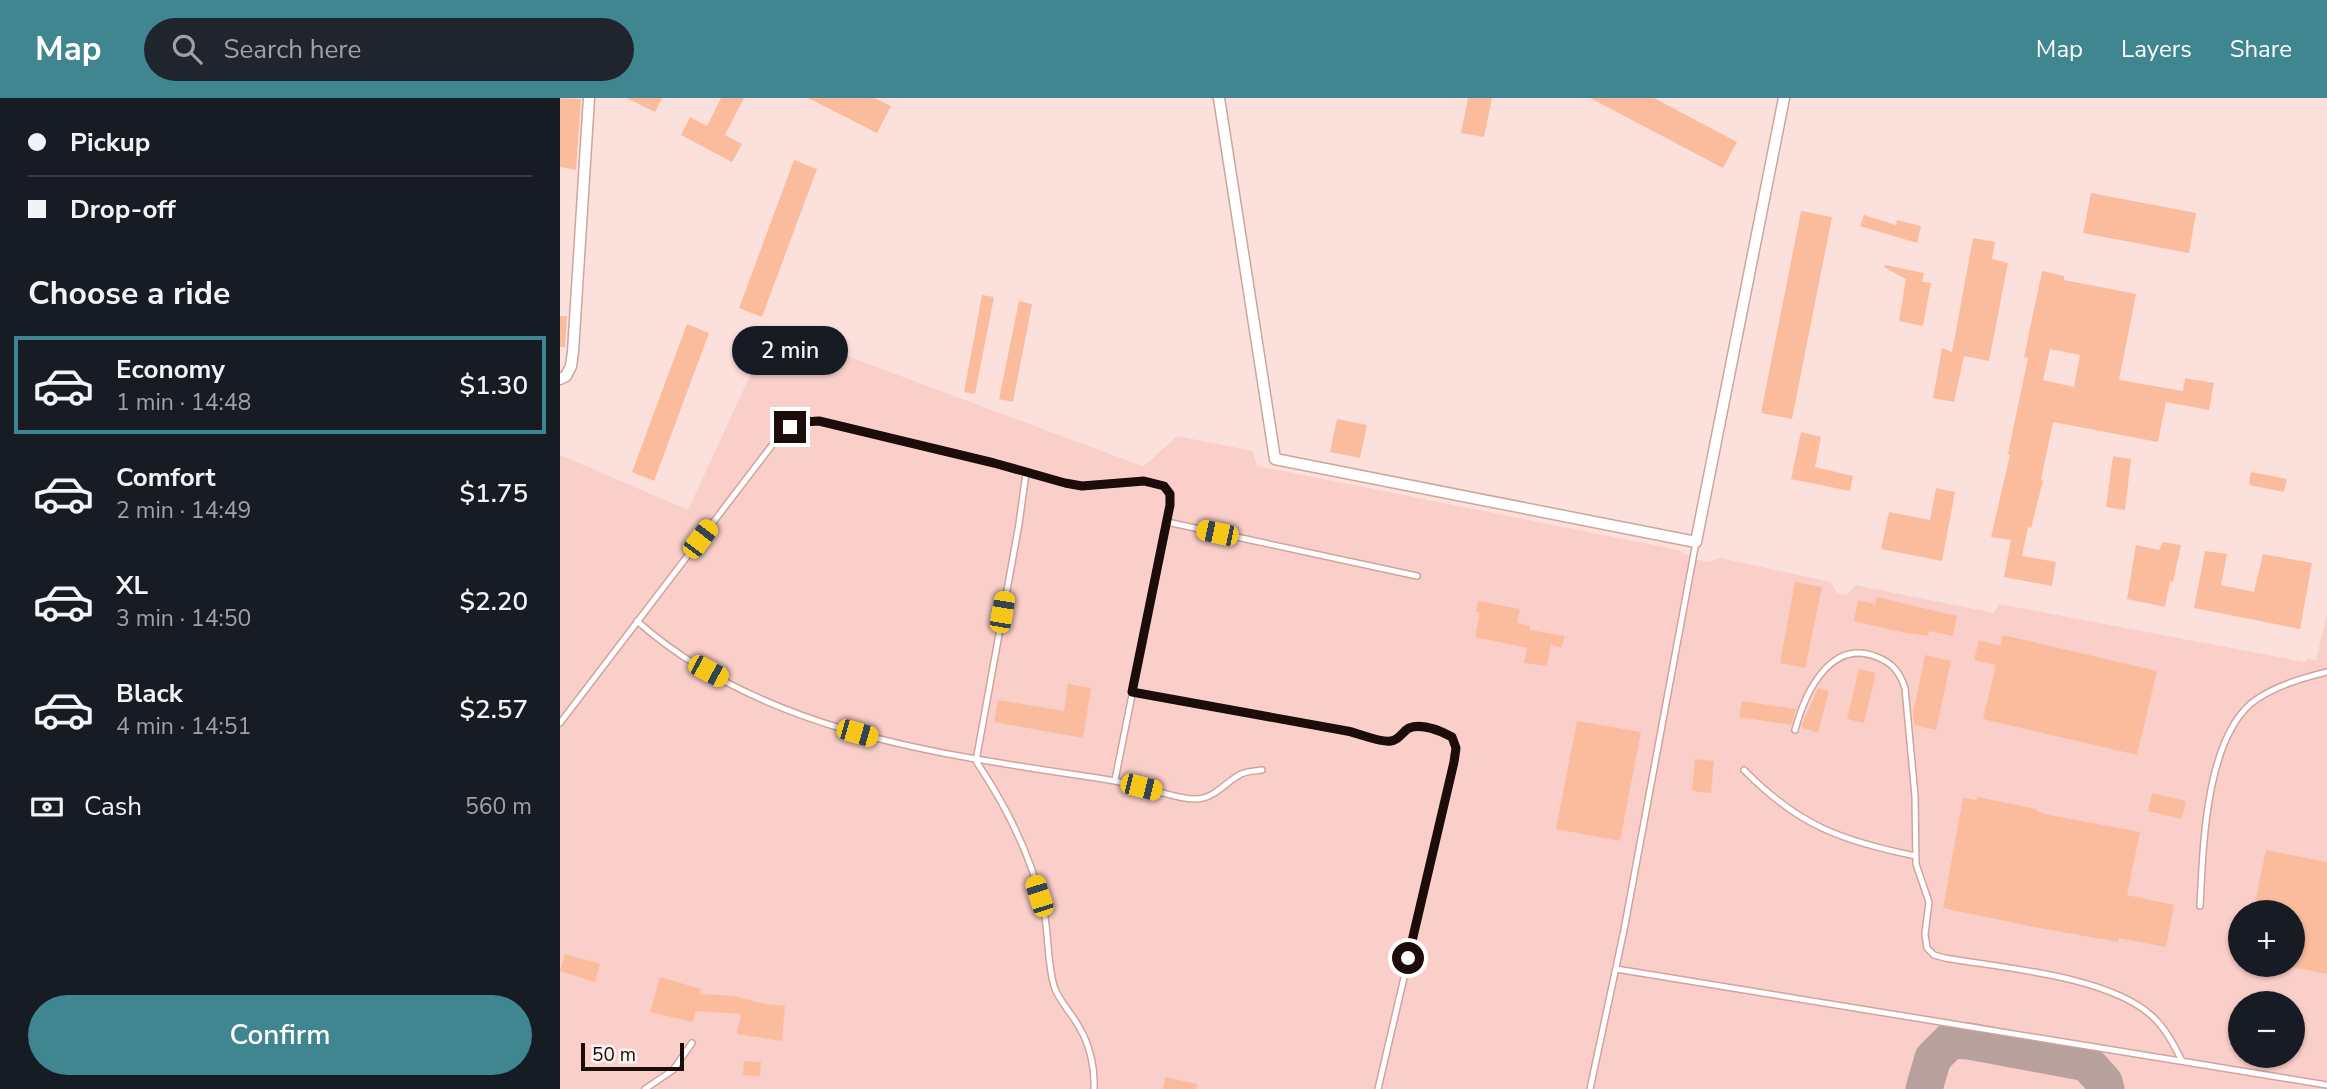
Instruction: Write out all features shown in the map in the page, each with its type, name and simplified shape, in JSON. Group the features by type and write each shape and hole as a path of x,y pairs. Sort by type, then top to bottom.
{"street":[{"path":"560,379 566,376 571,366 573,352 589,98"},
{"path":"1219,98 1275,459 1696,542 1784,98"}],"lane":[{"path":"560,723 779,436 797,424 819,421 1082,486 1155,482 1164,486 1170,494 1170,505 1115,780"},
{"path":"1026,473 976,761 1001,798 1020,839 1044,911 1050,970 1055,989 1079,1026 1088,1046 1094,1089"},
{"path":"1167,522 1417,576"},
{"path":"1590,1089 1616,969 1696,542"},
{"path":"637,621 672,648 746,692 833,726 881,740 976,761 1115,780 1182,798 1198,799 1226,786 1242,774 1262,770"},
{"path":"1795,730 1810,689 1832,662 1844,655 1857,653 1870,654 1893,666 1901,676 1905,688 1916,820 1916,856 1918,872 1929,902 1925,934 1927,948 1934,955 2072,981 2129,1000 2152,1016 2170,1037 2182,1061"},
{"path":"2200,906 2207,816 2214,773 2225,741 2239,717 2255,700 2278,687 2327,672"},
{"path":"1132,692 1347,731 1380,741 1390,741 1409,728 1421,727 1452,737 1456,748 1451,776 1378,1089"},
{"path":"1744,770 1766,793 1818,828 1847,840 1916,856"},
{"path":"1616,969 2327,1085"},
{"path":"645,1089 673,1070 692,1043"}],"shaded area":[{"path":"772,328 1142,466 1177,436 1253,451 1257,466 1679,550 1694,559 1708,562 1720,558 1831,582 1837,593 1847,595 1855,585 1994,613 1999,604 2305,662 2307,659 2316,660 2327,613 2327,1089 560,1089 560,455 688,510"}],"building":[{"path":"560,98 581,99 576,170 560,167"},
{"path":"626,98 662,98 655,112"},
{"path":"721,98 744,98 725,135 742,144 732,162 681,135 690,117 707,126"},
{"path":"808,98 874,98 891,106 877,133"},
{"path":"1468,98 1492,98 1484,137 1461,133"},
{"path":"1590,98 1654,98 1737,142 1723,168"},
{"path":"794,160 817,169 762,317 739,308"},
{"path":"2091,193 2196,213 2189,253 2083,233"},
{"path":"1801,211 1832,217 1792,419 1761,413"},
{"path":"1864,215 1896,225 1897,220 1921,226 1917,243 1860,226"},
{"path":"1973,238 1995,242 1992,259 2008,263 1989,361 1964,356 1954,402 1933,398 1942,348 1952,352"},
{"path":"1885,265 1924,273 1922,282 1931,283 1923,326 1899,321 1906,279 1884,267"},
{"path":"2042,271 2064,276 2064,280 2136,294 2119,380 2183,391 2185,378 2214,383 2209,410 2166,402 2158,442 2053,422 2041,480 2043,481 2022,556 2056,562 2052,586 2004,577 2011,540 1991,537 2028,358 2024,357","holes":["2050,349 2080,355 2074,387 2043,380"]},
{"path":"982,295 994,297 975,394 964,392"},
{"path":"1019,301 1032,304 1013,402 999,399"},
{"path":"560,316 567,316 565,347 560,347"},
{"path":"687,324 709,333 654,481 632,472"},
{"path":"1337,419 1367,425 1360,458 1330,452"},
{"path":"1801,432 1821,437 1815,467 1853,476 1850,491 1791,479"},
{"path":"2113,456 2131,459 2125,510 2106,507"},
{"path":"2251,472 2287,479 2284,492 2249,485"},
{"path":"1936,488 1955,492 1942,561 1881,549 1889,512 1930,520"},
{"path":"2163,542 2181,545 2165,607 2127,599 2136,545 2159,550"},
{"path":"2205,551 2227,554 2221,585 2254,592 2263,554 2312,563 2300,629 2194,608"},
{"path":"1795,582 1822,587 1805,668 1780,663"},
{"path":"1877,597 1957,616 1953,636 1929,631 1928,636 1901,632 1854,621 1858,600 1875,604"},
{"path":"1478,601 1520,609 1517,623 1530,626 1530,630 1565,636 1561,648 1551,644 1547,666 1524,663 1527,648 1475,637 1480,613 1476,612"},
{"path":"2003,635 2157,671 2137,755 1983,719 1996,665 1974,660 1979,640 2001,646"},
{"path":"1925,655 1951,661 1936,730 1914,725 1913,714"},
{"path":"1859,669 1876,673 1864,723 1847,719"},
{"path":"1068,684 1091,688 1083,738 994,722 998,700 1064,711"},
{"path":"1818,688 1829,691 1818,733 1801,727"},
{"path":"1742,701 1796,709 1791,725 1739,717"},
{"path":"1577,721 1641,732 1620,841 1556,829"},
{"path":"1695,759 1714,761 1711,793 1692,791"},
{"path":"2152,793 2186,801 2182,819 2148,811"},
{"path":"1977,797 2037,809 2049,815 2140,832 2127,895 2174,905 2166,947 2119,938 2118,942 1943,908 1963,798 1977,800"},
{"path":"2266,850 2327,862 2327,974 2305,970 2305,900 2256,900"},
{"path":"565,954 600,964 595,982 560,971"},
{"path":"660,977 701,989 700,994 734,996 785,1006 782,1041 737,1034 741,1014 696,1011 693,1022 650,1012"},
{"path":"744,1061 761,1062 760,1076 743,1075"},
{"path":"1165,1077 1197,1084 1196,1089 1163,1089"}],"taxiway":[{"path":"1924,1089 1933,1058 1951,1040 2087,1063 2104,1082 2106,1089"}],"route":[{"path":"790,427 819,421 1082,486 1144,481 1164,486 1170,494 1170,505 1132,692 1347,731 1380,741 1390,741 1409,728 1421,727 1452,737 1456,748 1454,762 1408,958"}]}
